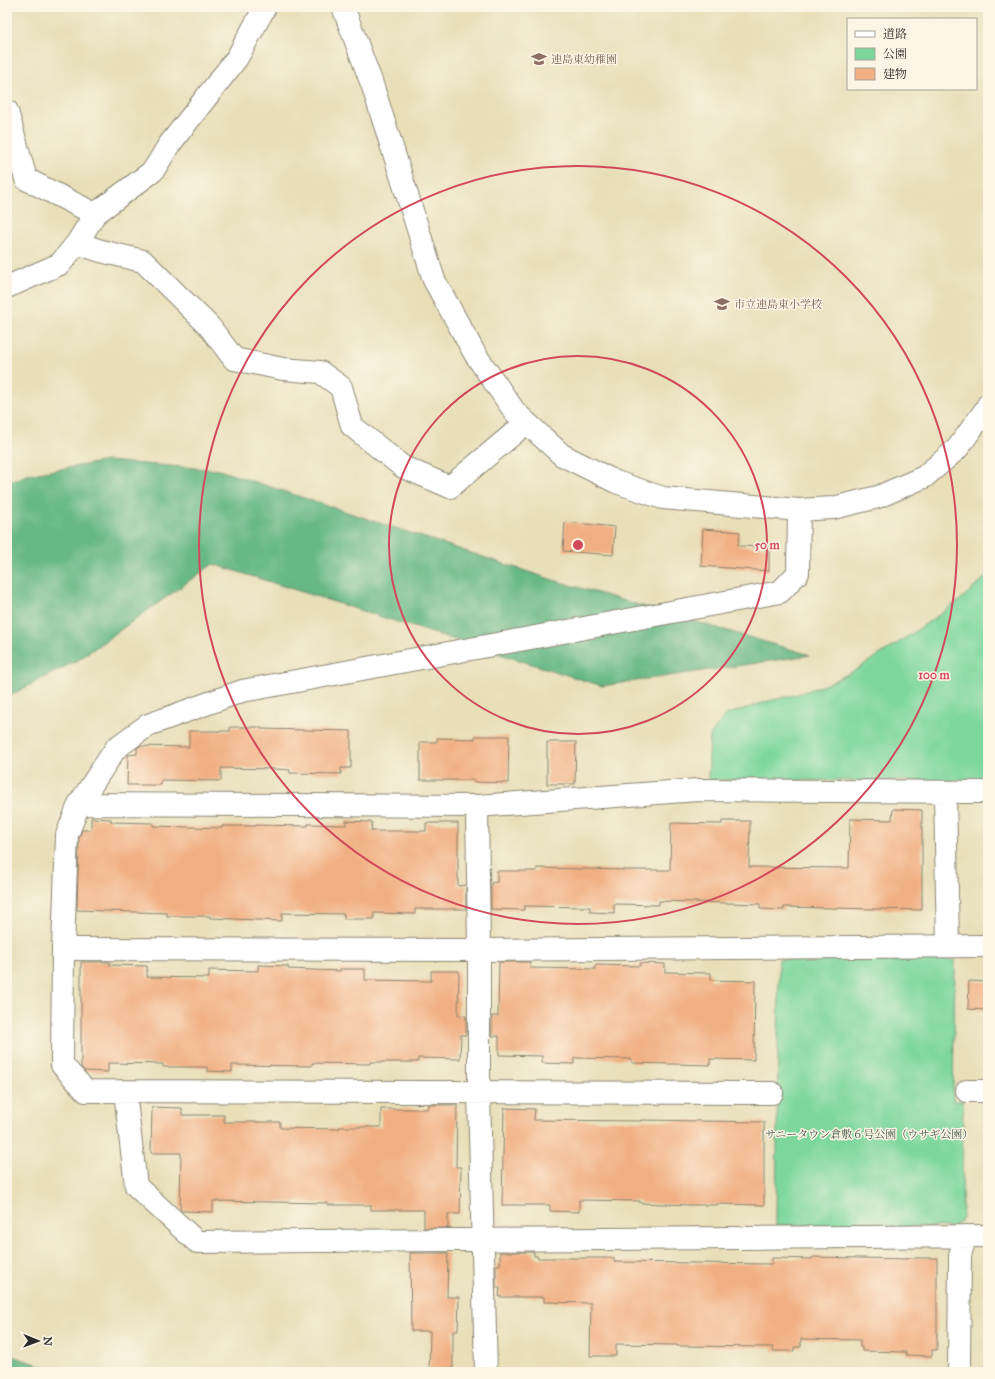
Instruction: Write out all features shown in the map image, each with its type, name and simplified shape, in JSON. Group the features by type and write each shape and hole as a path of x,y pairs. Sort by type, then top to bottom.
{"street":[{"path":"7,287 60,264 77,243 95,214 153,171 169,145 237,58 265,7"},
{"path":"343,7 372,84 434,280 475,354 515,412 562,455 616,482 663,498 799,510 833,508 878,497 924,477 957,449 988,405"},
{"path":"7,111 26,179 95,214"},
{"path":"77,243 101,252 143,261 208,326 234,359 283,369 320,372 341,387 352,426 403,467 450,487 526,422"},
{"path":"772,1093 86,1091 62,1064 66,835 79,804 116,748 148,725 242,691 780,592 798,573 799,510"},
{"path":"79,804 477,806 698,790 944,793 988,792"},
{"path":"944,793 948,946"},
{"path":"477,806 479,1093 486,1372"},
{"path":"63,949 479,950 988,946"},
{"path":"125,1092 136,1186 197,1242 988,1236"},
{"path":"959,1372 960,1255 966,1236"}],"green space":[{"path":"107,461 219,470 553,580 810,655 602,686 213,564 78,660 7,697 7,484 27,475"},
{"path":"988,575 988,781 708,780 710,736 725,715 769,701 798,694 830,683 854,671 959,601"},
{"name":"サニータウン倉敷６号公園（ウサギ公園）","path":"779,959 955,960 953,1101 963,1101 962,1219 953,1227 776,1225"},
{"path":"7,1353 9,1355 60,1372 7,1372"}],"building":[{"path":"565,522 615,527 613,555 563,551"},
{"path":"703,529 740,532 738,546 769,547 769,571 701,566"},
{"path":"230,727 351,731 351,768 341,768 341,774 290,773 290,770 276,769 221,768 221,781 161,780 161,785 127,785 128,755 137,754 137,748 140,746 189,747 189,731 230,731"},
{"path":"475,736 509,736 508,783 474,782 474,780 420,780 420,742 437,742 437,738 475,739"},
{"path":"547,742 576,742 575,784 547,784"},
{"path":"893,809 922,810 922,910 784,907 784,910 760,909 760,904 659,901 659,905 614,904 614,913 590,912 590,907 524,906 524,910 491,909 491,883 497,882 497,871 537,871 537,868 670,870 671,823 722,824 722,821 750,821 749,867 849,868 850,819 892,820"},
{"path":"91,818 111,819 111,822 153,823 153,826 222,828 222,826 256,825 346,825 346,821 372,822 371,831 426,831 426,823 458,823 458,886 466,885 466,909 415,909 415,914 374,913 374,919 344,919 344,914 282,913 282,921 210,918 210,916 167,916 167,913 77,910 79,838 82,830 91,830"},
{"path":"81,962 110,962 110,965 147,966 147,977 209,978 209,970 258,971 258,965 288,966 288,969 340,971 340,969 365,969 365,980 431,981 431,971 459,971 458,1015 466,1016 466,1035 461,1035 460,1059 418,1058 418,1062 370,1062 370,1064 312,1063 312,1066 232,1065 232,1072 207,1071 207,1067 163,1067 163,1064 108,1063 108,1072 85,1071 81,1067"},
{"path":"499,962 530,962 530,968 595,969 595,965 640,966 640,963 665,964 665,972 711,973 711,980 755,981 754,1060 710,1059 710,1065 632,1063 632,1059 574,1058 574,1064 542,1063 542,1056 499,1055 499,1036 492,1036 492,1016 498,1016"},
{"path":"969,981 988,982 988,1010 968,1009"},
{"path":"428,1105 457,1105 456,1167 461,1167 460,1214 448,1214 448,1228 424,1228 424,1210 371,1210 371,1205 213,1201 213,1212 182,1211 180,1209 181,1153 151,1153 152,1107 182,1108 182,1115 224,1115 224,1122 280,1122 280,1128 339,1129 339,1127 381,1127 381,1109 427,1109"},
{"path":"504,1108 535,1109 534,1120 764,1122 764,1205 689,1205 640,1203 640,1201 579,1200 579,1212 550,1211 550,1205 502,1205"},
{"path":"500,1252 534,1252 534,1256 537,1256 537,1258 614,1258 614,1262 772,1264 772,1258 937,1258 937,1350 932,1350 932,1356 906,1355 906,1352 862,1351 862,1347 860,1347 860,1340 801,1339 801,1347 794,1347 794,1351 773,1351 773,1347 616,1344 616,1356 590,1356 591,1303 544,1302 544,1297 499,1297 500,1288 496,1288 496,1265 500,1265"},
{"path":"410,1253 448,1253 447,1297 459,1297 458,1331 453,1331 453,1372 429,1372 430,1331 411,1331"}],"place":[{"name":"連島東幼稚園","path":"539,59"},
{"name":"市立連島東小学校","path":"722,304"}]}
